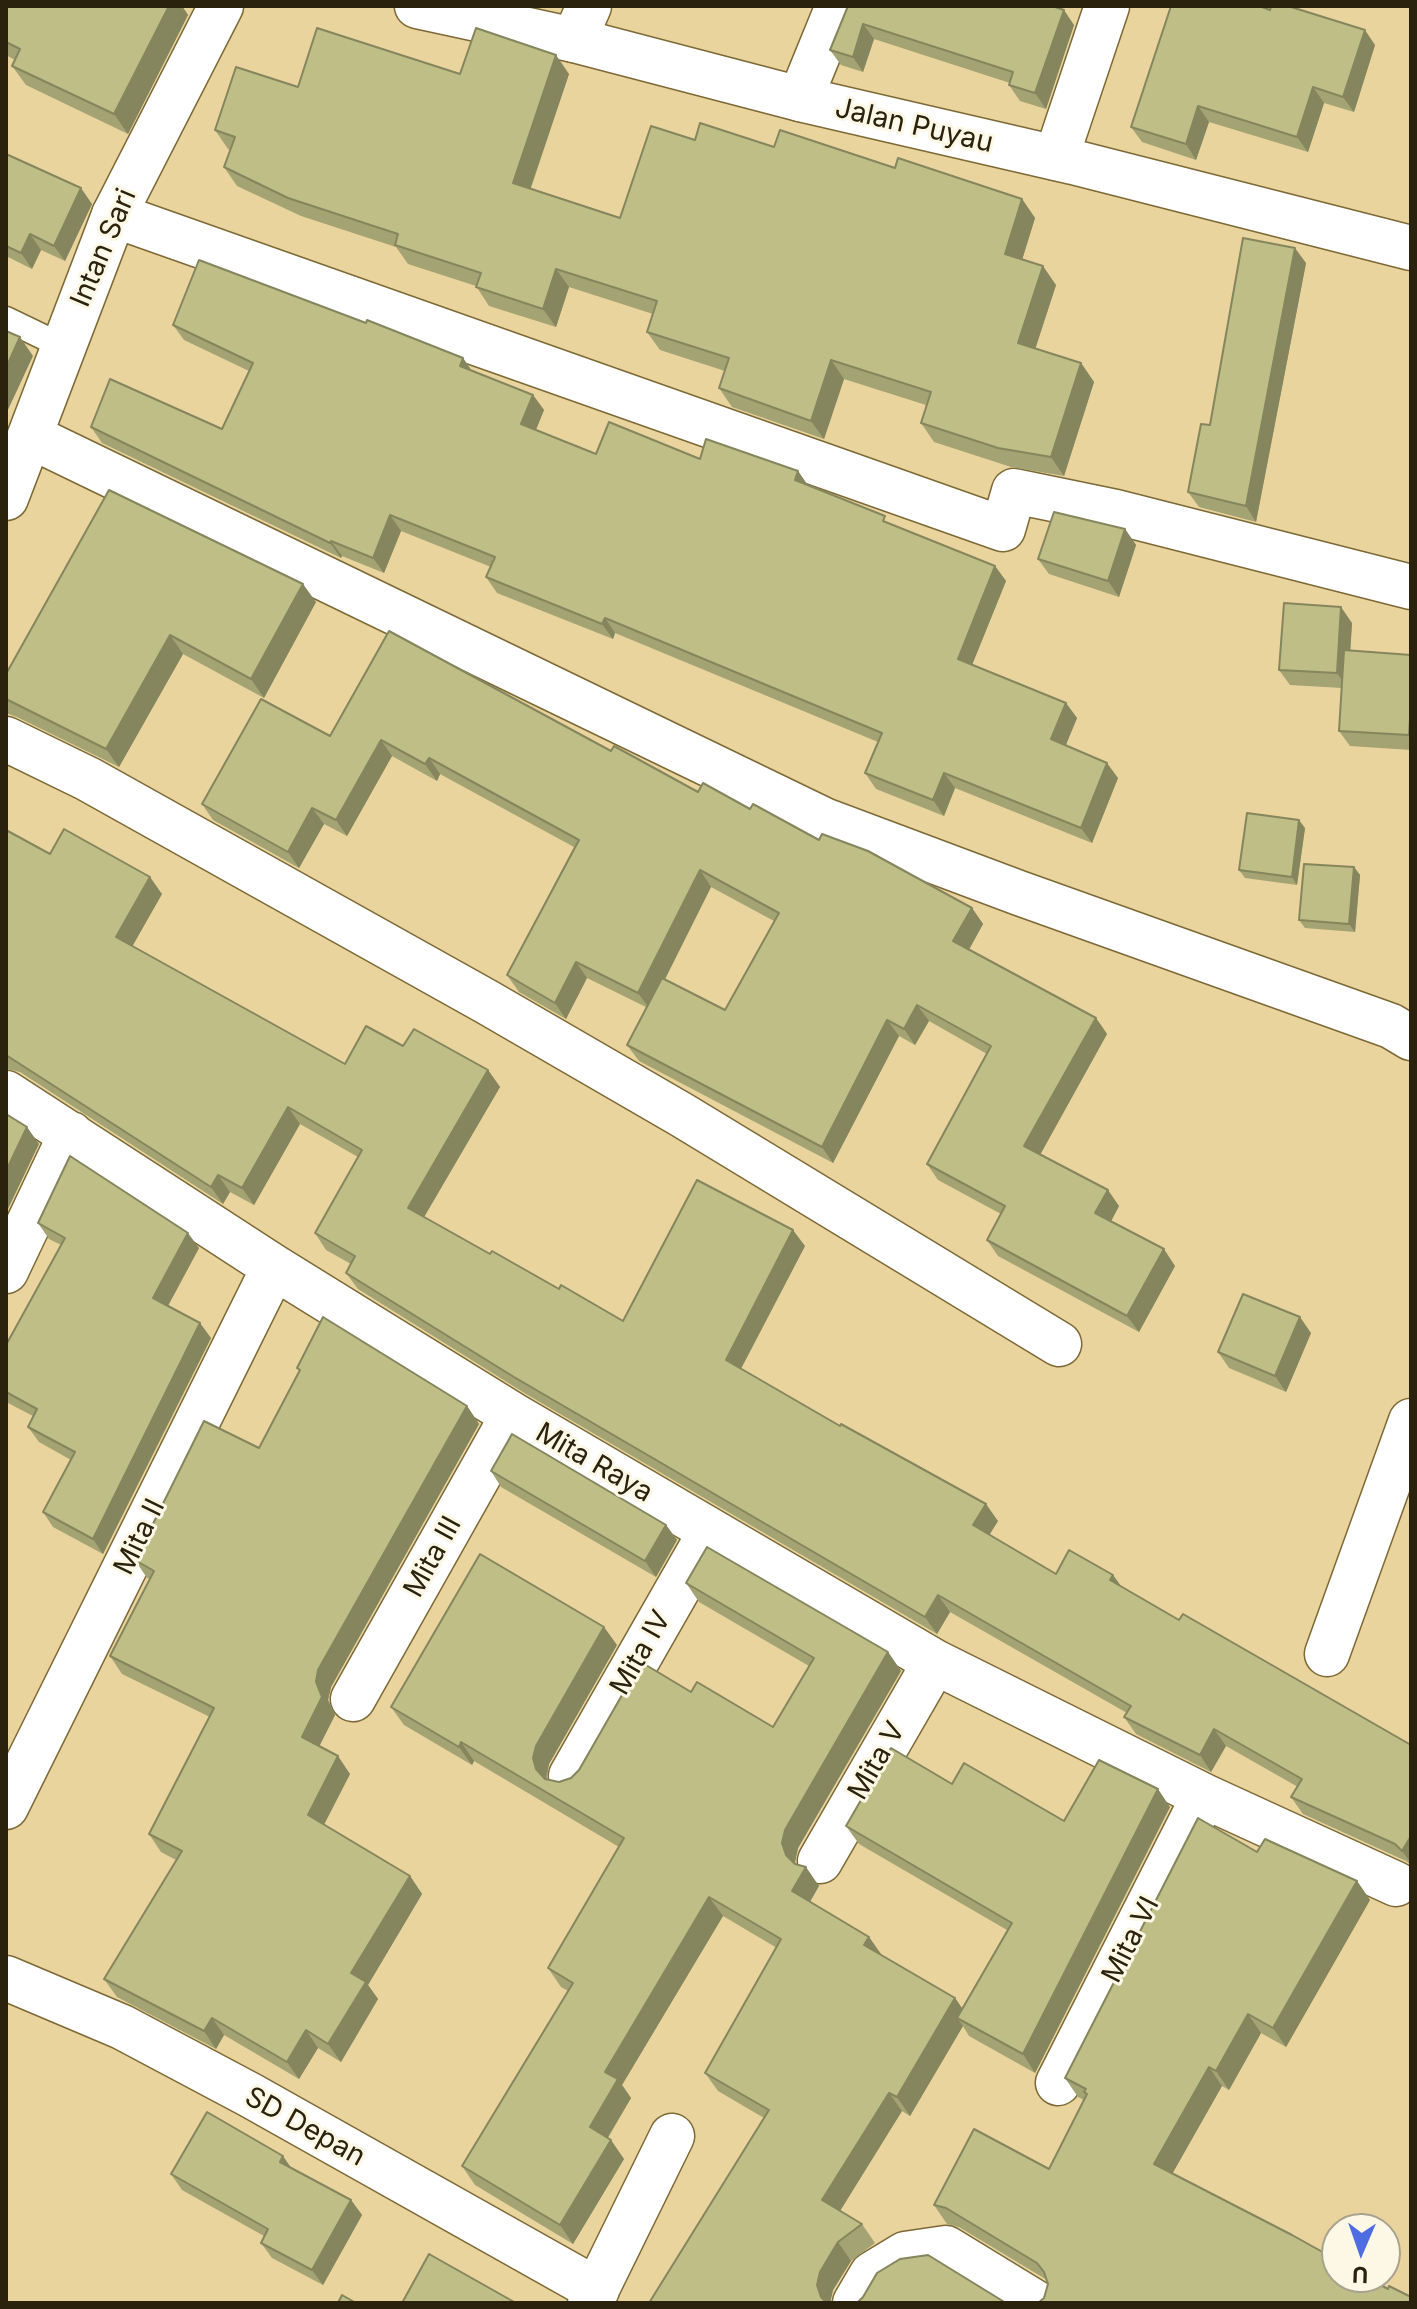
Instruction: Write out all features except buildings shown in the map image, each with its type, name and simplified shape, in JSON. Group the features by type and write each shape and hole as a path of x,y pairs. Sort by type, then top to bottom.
{"street":[{"name":"Intan Sari","path":"6,498 114,215 221,6"},
{"name":"Jalan Puyau","path":"417,6 581,23 800,99 1056,158 1411,248"},
{"path":"800,99 838,6"},
{"path":"1056,158 1107,6"},
{"path":"114,215 1003,529 1014,491 1116,512 1411,587"},
{"path":"30,436 824,820 1391,1026 1411,1038"},
{"path":"6,739 88,779 487,1002 682,1115 1059,1344"},
{"name":"Mita Raya","path":"6,1093 274,1267 513,1415 935,1662 1204,1796 1396,1884"},
{"path":"6,1271 71,1134"},
{"name":"Mita II","path":"6,1807 274,1267"},
{"name":"Mita III","path":"353,1699 513,1415"},
{"path":"1327,1654 1411,1421"},
{"name":"Mita IV","path":"571,1776 711,1531"},
{"name":"Mita V","path":"820,1861 935,1662"},
{"name":"Mita VI","path":"1058,2083 1204,1796"},
{"name":"SD Depan","path":"6,1978 147,2041 250,2095 593,2297"},
{"path":"593,2297 672,2136"},
{"path":"855,2303 872,2274 905,2254 946,2248 1036,2303"}],"lane":[{"path":"6,319 64,347"}]}
